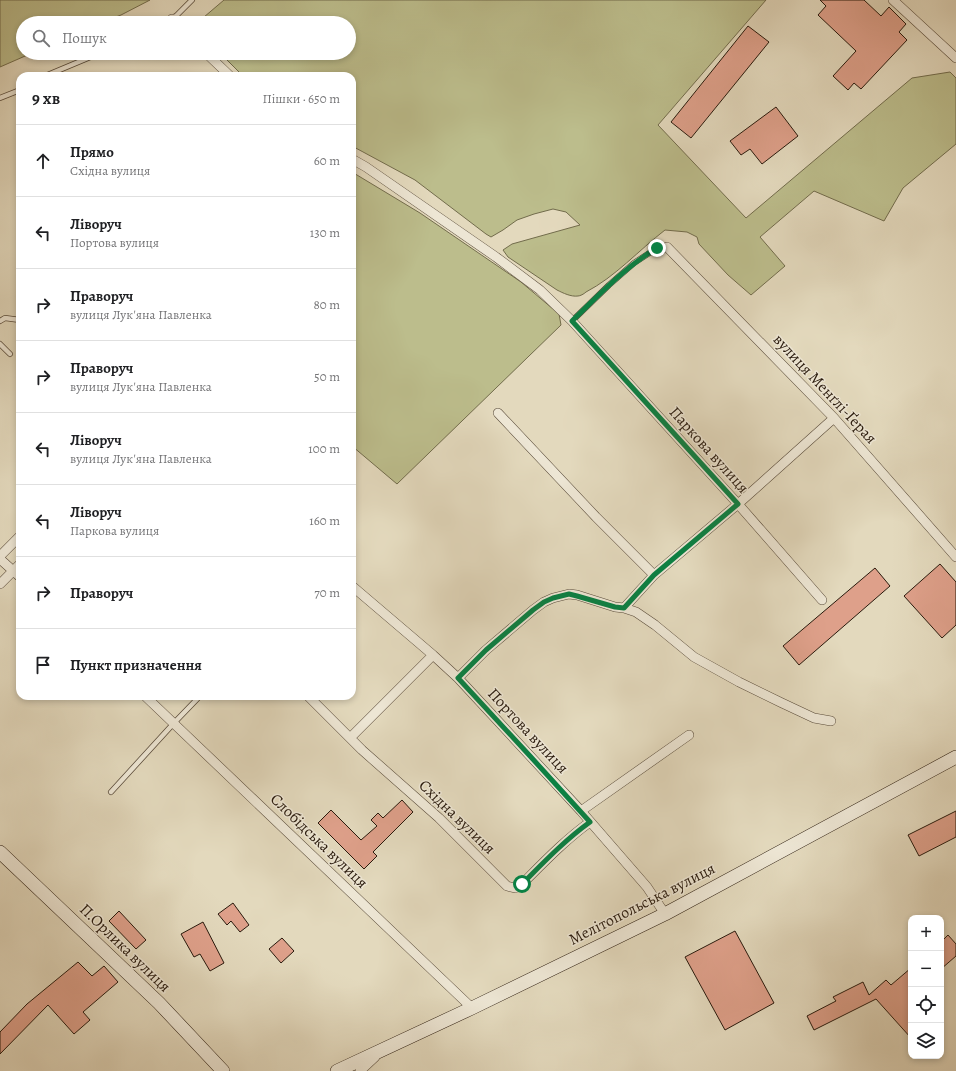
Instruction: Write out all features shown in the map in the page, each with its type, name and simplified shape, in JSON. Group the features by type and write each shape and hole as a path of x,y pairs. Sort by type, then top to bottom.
{"main road":[{"name":"Мелітопольська вулиця","path":"337,1071 472,1008 664,914 956,757"},
{"name":"П.Орлика вулиця","path":"0,852 159,1003 223,1071"}],"street":[{"path":"894,0 956,58"},
{"path":"213,60 226,72"},
{"name":"Паркова вулиця","path":"356,161 496,257 540,290 572,321 738,504 822,600"},
{"name":"вулиця Менґлі-Ґерая","path":"667,247 834,418 956,557"},
{"path":"498,413 654,575"},
{"path":"624,608 654,575 738,504 834,418"},
{"path":"0,556 16,540"},
{"path":"0,559 16,570"},
{"path":"0,584 16,572"},
{"name":"Портова вулиця","path":"356,589 458,678 581,811 647,887 664,914"},
{"path":"458,678 486,650 533,610 544,602 569,594 636,612 655,625 694,657 739,682 814,718 830,721"},
{"path":"351,737 433,655"},
{"name":"Слобідська вулиця","path":"149,700 472,1008"},
{"name":"Східна вулиця","path":"312,700 351,737 362,750 440,818 507,886 514,888 522,884 572,836 590,822"},
{"path":"581,811 689,735"},
{"path":"360,1071 381,1050"}],"lane":[{"path":"178,16 192,0"},
{"path":"55,72 83,60"},
{"path":"0,98 16,92"},
{"path":"572,321 609,284 634,263 657,248 667,247"},
{"path":"0,321 5,318 16,319"},
{"path":"0,344 10,354"},
{"path":"111,792 196,700"}],"green space":[{"path":"0,0 150,0 118,16 16,16 16,60 0,67"},
{"path":"224,0 766,0 658,125 746,218 912,78 950,72 956,78 956,144 903,188 884,221 814,191 760,237 785,266 751,295 728,275 699,244 697,237 687,232 665,230 607,279 582,295 573,296 557,290 508,257 503,250 512,244 580,225 566,212 553,209 534,214 517,220 491,237 415,180 356,148 356,72 239,72 227,60 356,60 356,16 205,16"},
{"path":"356,174 420,213 521,282 559,314 561,325 397,484 356,449"}],"building":[{"path":"820,0 864,0 881,16 889,7 906,24 899,32 907,40 861,89 854,83 848,90 833,76 856,51 818,15 826,6"},
{"path":"748,26 769,42 691,138 671,122"},
{"path":"776,107 798,136 762,164 750,149 741,155 730,141"},
{"path":"940,564 956,582 956,625 942,638 904,596"},
{"path":"875,568 890,586 799,665 783,646"},
{"path":"402,800 413,812 373,852 377,856 364,869 318,823 331,810 361,840 377,826 371,820 378,813 383,818"},
{"path":"956,811 956,837 919,856 908,835"},
{"path":"233,903 249,925 240,932 231,921 227,925 218,914"},
{"path":"119,911 146,940 136,949 109,921"},
{"path":"203,922 224,963 210,971 200,954 194,957 181,934"},
{"path":"735,931 774,1003 725,1030 685,957"},
{"path":"948,935 956,944 956,956 944,966 944,951 944,939"},
{"path":"282,938 294,951 281,963 269,949"},
{"path":"78,962 92,976 104,966 118,982 83,1012 90,1020 74,1034 48,1005 0,1054 0,1032 27,1004"},
{"path":"908,971 908,1035 876,999 814,1030 807,1016 836,1001 833,997 863,982 869,995 886,980 891,985"}],"route":[{"path":"522,884 566,841 590,822 568,796 458,678 486,650 533,610 544,602 553,598 569,594 615,607 624,608 654,575 738,504 572,321 609,284 634,263 657,248"}]}
